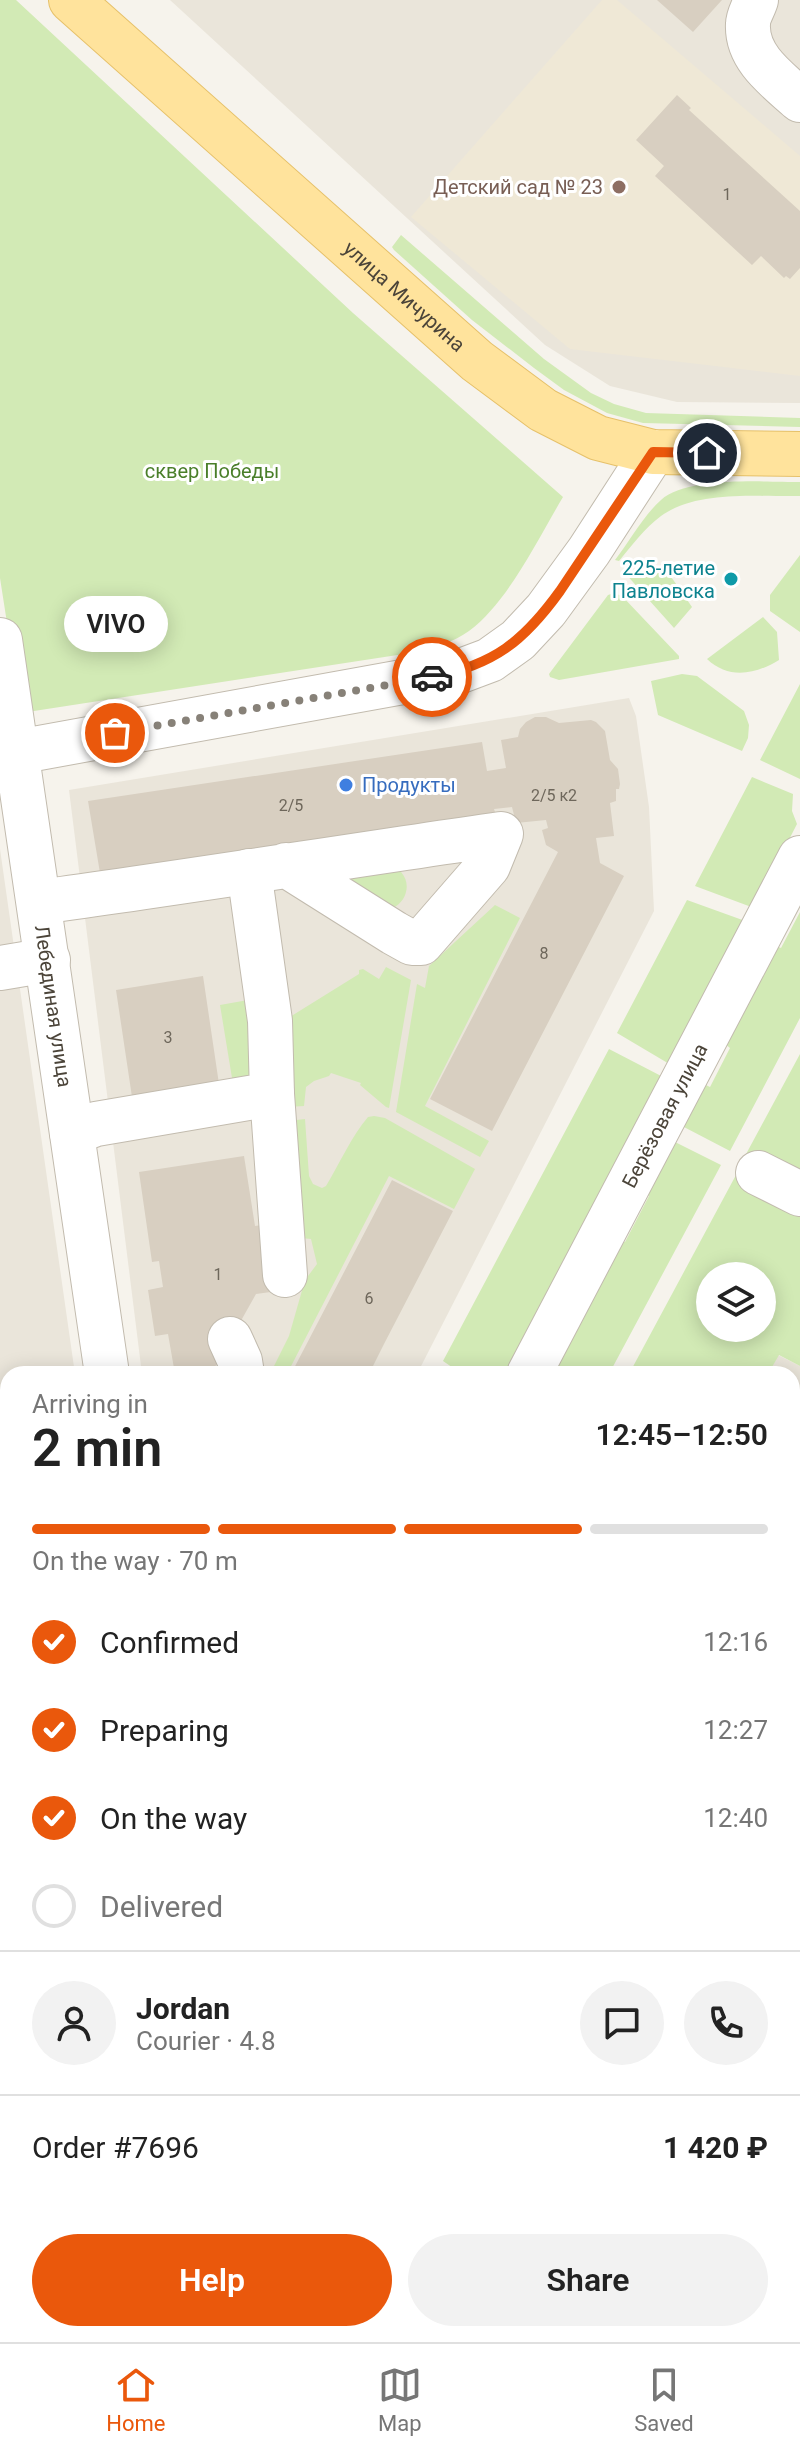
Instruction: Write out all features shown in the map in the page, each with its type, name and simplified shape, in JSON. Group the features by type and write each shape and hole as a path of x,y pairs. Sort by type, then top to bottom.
{"main road":[{"name":"улица Мичурина","path":"71,0 433,323 513,390 555,417 598,438 653,452 800,454"}],"street":[{"path":"756,0 748,22 751,45 764,68 800,100"},
{"path":"9,753 458,672 490,660 518,640 546,610 589,551 653,452"},
{"name":"Лебединая улица","path":"0,640 9,753 40,902 106,1366"},
{"name":"Берёзовая улица","path":"533,1366 800,858"},
{"path":"40,902 268,868 272,1094 285,1275"},
{"path":"0,968 48,960"},
{"path":"72,1133 96,1124 272,1094"},
{"path":"758,1173 800,1194"}],"shaded area":[{"path":"170,0 800,0 800,403 677,402 610,386 545,345"},
{"name":"Детский сад № 23","path":"602,0 617,0 800,156 800,376 570,349 411,217"},
{"path":"629,698 636,716 649,807 654,911 421,1366 141,1366 69,790"},
{"path":"0,849 74,1366 0,1366"},
{"path":"778,1355 800,1366 772,1366"}],"green space":[{"name":"сквер Победы","path":"0,0 16,0 353,313 563,497 509,587 497,604 469,631 451,641 417,652 21,713 0,578"},
{"path":"401,235 544,359 591,393 614,404 646,413 800,418 800,427 643,423 607,413 564,390 472,320 394,250 392,247"},
{"path":"727,482 800,482 800,496 728,497 692,502 676,508 655,521 619,561 615,560 648,513 673,492"},
{"path":"800,555 800,632 770,611 770,595"},
{"path":"665,568 692,607 674,628 624,572"},
{"path":"614,593 622,596 679,659 559,680 550,677 549,674 608,595"},
{"path":"763,617 777,632 779,660 743,673 724,670 707,659"},
{"path":"682,674 697,676 744,711 749,725 748,738 742,751 658,715 651,681"},
{"path":"800,684 800,779 760,760"},
{"path":"752,777 793,794 792,811 797,824 754,908 695,886"},
{"path":"389,864 401,872 407,887 401,902 393,908 349,886 352,873"},
{"path":"687,900 748,922 671,1065 617,1033"},
{"path":"495,905 520,918 425,1106 489,1141 480,1157 396,1112 417,984 425,988 429,966"},
{"path":"800,912 800,1018 730,1151 682,1126 704,1084 710,1087 730,1048 725,1044 776,946 781,948"},
{"path":"386,967 411,980 389,1108 361,1083 331,1073 306,1087 304,1106 288,1107 285,1020 359,974 359,970 363,969 379,979"},
{"path":"248,1000 261,1075 233,1084 220,1005"},
{"path":"609,1049 665,1078 514,1366 450,1366 443,1361"},
{"path":"800,1054 800,1183 745,1156"},
{"path":"368,1117 385,1118 475,1169 454,1209 389,1176 291,1366 274,1366 289,1336 305,1280 317,1264 311,1239 291,1237 288,1121 305,1119 309,1176 313,1184 322,1188"},
{"path":"673,1141 721,1165 613,1366 552,1366 620,1240 625,1242 649,1196 645,1194"},
{"path":"736,1175 800,1206 800,1366 779,1355 773,1366 633,1366"}],"building":[{"path":"657,0 722,0 693,32"},
{"path":"677,95 691,108 689,110 800,211 800,268 790,279 784,278 761,256 752,265 655,176 664,166 636,140"},
{"path":"535,717 546,717 559,723 591,720 605,731 610,760 618,769 620,784 616,789 616,801 610,803 614,836 596,838 600,863 624,876 492,1131 430,1099 558,852 546,845 542,830 548,828 546,820 516,823 512,807 494,809 496,815 100,873 88,801 482,742 487,771 506,768 501,740 518,737 520,729"},
{"path":"203,976 219,1084 132,1097 116,990"},
{"path":"244,1156 255,1226 268,1224 278,1291 256,1294 216,1366 174,1366 168,1334 155,1336 148,1290 163,1287 159,1261 152,1262 139,1172"},
{"path":"392,1180 453,1211 373,1366 295,1366"}],"way so far":[{"path":"115,733 432,677"}],"place":[{"name":"Детский сад № 23","path":"619,187"},
{"name":"225-летие Павловска","path":"731,579"},
{"name":"VIVO","path":"115,733"},
{"name":"Продукты","path":"346,785"}],"route":[{"path":"432,677 458,672 490,660 518,640 546,610 589,551 653,452 707,453"}]}
